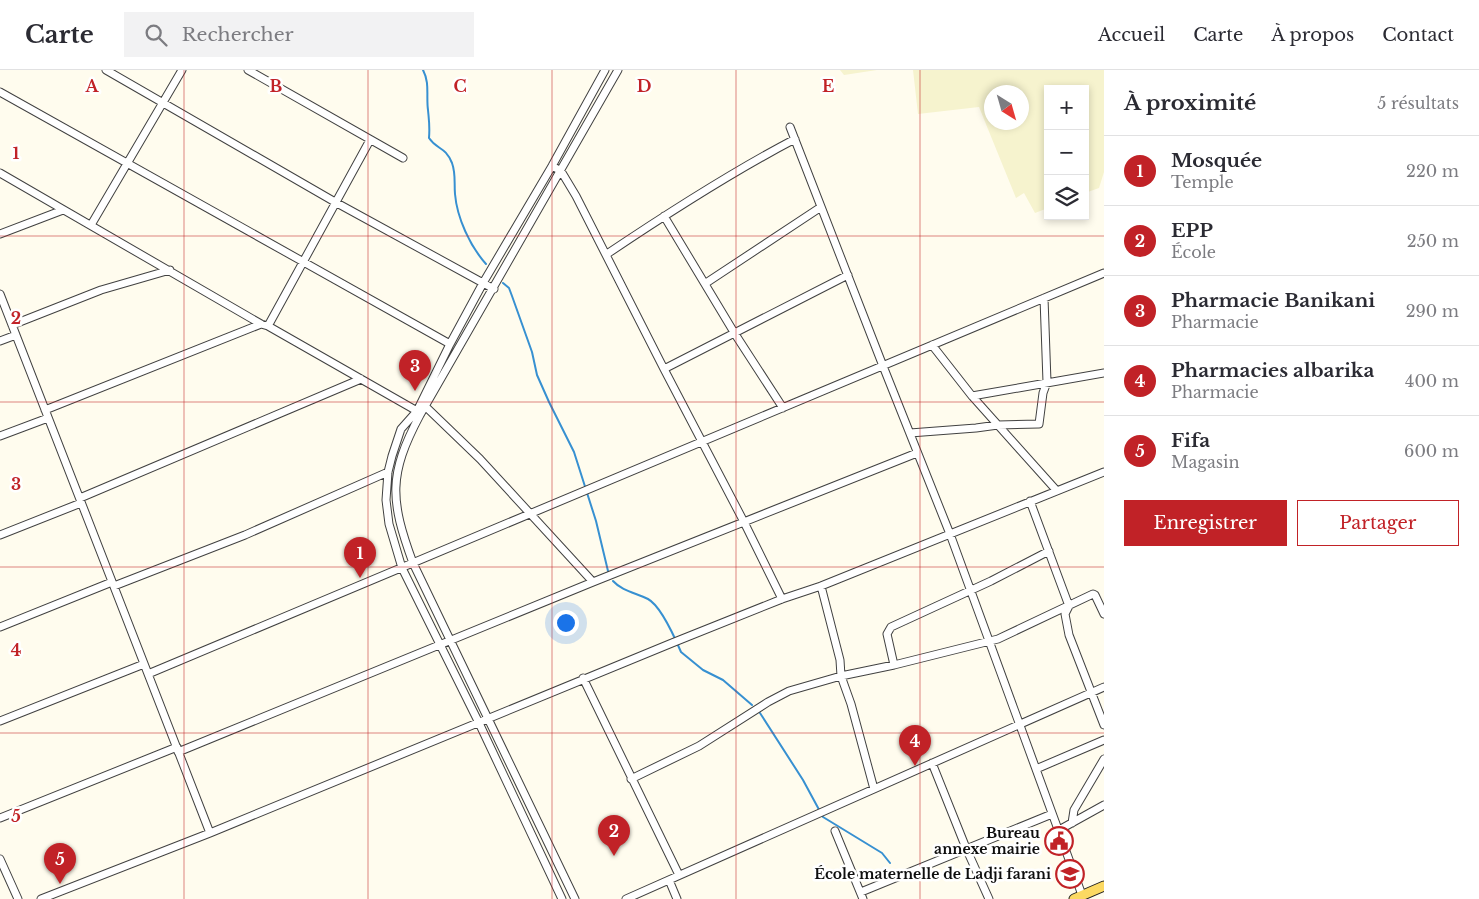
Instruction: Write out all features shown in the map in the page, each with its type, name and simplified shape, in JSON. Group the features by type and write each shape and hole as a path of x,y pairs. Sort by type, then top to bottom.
{"main road":[{"path":"1078,897 1104,886"}],"street":[{"path":"106,70 335,202 494,289"},
{"path":"91,225 182,70"},
{"path":"248,70 403,158"},
{"path":"576,899 413,563 400,528 396,488 397,470 402,453 450,344 605,70"},
{"path":"562,899 479,723 402,568 389,524 386,500 388,472 395,442 401,429 426,406 618,70"},
{"path":"0,92 450,344"},
{"path":"790,127 950,534 1059,830 1078,897"},
{"path":"607,254 745,165 795,139"},
{"path":"0,436 47,414 264,325 302,262 370,140"},
{"path":"552,166 561,171 607,254 782,599"},
{"path":"0,173 419,413"},
{"path":"706,283 821,207"},
{"path":"0,234 63,210"},
{"path":"664,216 735,334 783,408"},
{"path":"12,325 101,290 170,270"},
{"path":"148,674 1104,273"},
{"path":"664,369 848,275"},
{"path":"0,294 210,833"},
{"path":"910,433 998,425 1039,424 1043,393 1047,382 1044,298"},
{"path":"0,340 16,334"},
{"path":"932,345 972,396 1038,467 1057,491"},
{"path":"972,396 1104,373"},
{"path":"0,535 361,379"},
{"path":"426,406 532,513 593,582"},
{"path":"0,818 178,750 917,453"},
{"path":"0,627 245,534 388,472"},
{"path":"41,899 210,833 489,719 583,678 782,599 821,586 1104,472"},
{"path":"1030,501 1069,606"},
{"path":"894,665 887,634 888,630 1049,551"},
{"path":"821,586 840,660 841,676 851,704 874,789"},
{"path":"632,779 699,746 789,691 841,676 894,665 1007,636 1094,594 1104,614"},
{"path":"1069,606 1064,614 1069,635 1104,725"},
{"path":"0,721 144,664"},
{"path":"583,678 679,875"},
{"path":"626,899 1104,687"},
{"path":"1036,769 1104,740"},
{"path":"1072,822 1074,810 1104,759"},
{"path":"932,763 989,899"},
{"path":"1059,830 1104,805"},
{"path":"835,831 862,896 966,848 1052,814"},
{"path":"0,860 18,899"},
{"path":"668,880 677,899"}],"shaded area":[{"path":"840,70 877,70 844,75"},
{"path":"913,70 1104,70 1104,172 1099,188 1089,192 1089,85 1044,85 1044,210 1035,213 1024,193 1016,198 988,130 1029,130 1029,85 984,85 984,119 979,107 918,114"}],"waterway":[{"path":"423,70 427,85 429,138 447,154 452,163 456,203 461,222 475,249 486,264"},
{"path":"503,283 509,288 512,296 532,352 537,375 574,452 596,521 608,571"},
{"path":"613,581 653,603 667,623 681,652 703,670 723,680 752,705"},
{"path":"760,713 803,780 823,817 882,853 890,863"}],"place":[{"name":"Pharmacie Banikani","path":"415,391"},
{"name":"Mosquée","path":"360,578"},
{"name":"Pharmacies albarika","path":"915,766"},
{"name":"Bureau annexe mairie","path":"1059,841"},
{"name":"EPP","path":"614,856"},
{"name":"École maternelle de Ladji farani","path":"1070,874"},
{"name":"Fifa","path":"60,884"}]}
